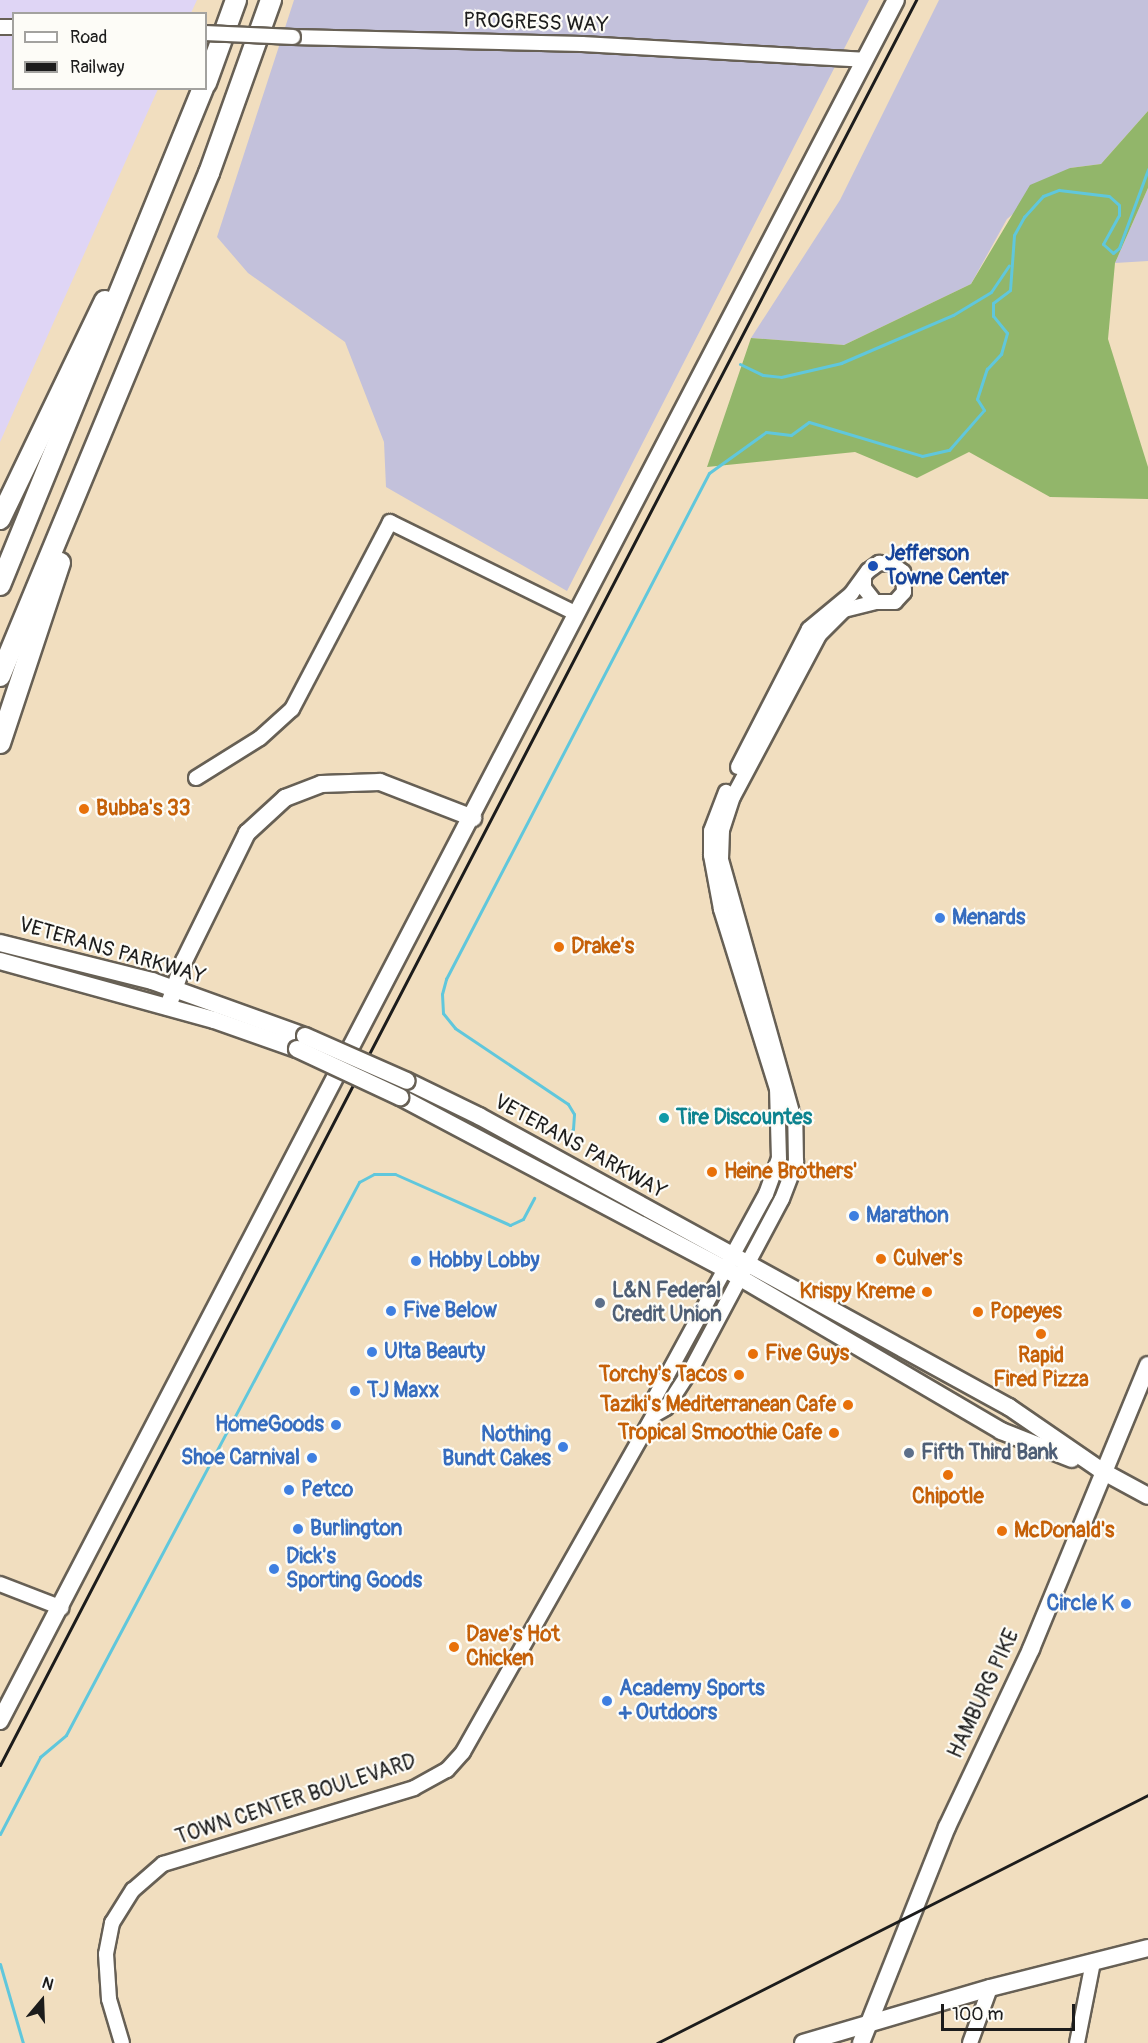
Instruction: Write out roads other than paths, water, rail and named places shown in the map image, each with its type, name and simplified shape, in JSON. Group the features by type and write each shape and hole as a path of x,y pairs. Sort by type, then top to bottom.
{"highway":[{"path":"207,80 236,0"},
{"path":"0,676 209,173 271,0"},
{"path":"0,585 165,187 202,90"},
{"path":"0,519 60,387 165,187"},
{"path":"0,743 120,388"}],"main road":[{"path":"0,1721 62,1608 473,818 575,613 896,0"},
{"path":"168,1007 218,888 247,833 285,798 321,784 380,782 473,818"},
{"name":"VETERANS PARKWAY","path":"0,943 174,989 301,1042 407,1081 479,1116 726,1262"},
{"name":"VETERANS PARKWAY","path":"0,961 301,1042 400,1097 1009,1407 1101,1471"},
{"name":"VETERANS PARKWAY","path":"743,1271 1001,1431 1101,1471 1148,1496"},
{"name":"HAMBURG PIKE","path":"861,2043 947,1827 1031,1649 1101,1471 1148,1365"},
{"path":"803,2043 990,1988 1148,1948"}],"street":[{"name":"PROGRESS WAY","path":"207,33 582,44 864,60"},
{"path":"196,778 260,738 292,709 390,522 575,613"},
{"path":"885,562 898,567 905,579 904,592 895,602 875,602 864,588 864,577 873,566 885,562"},
{"name":"TOWN CENTER BOULEVARD","path":"654,1415 653,1401 726,1262 766,1194 779,1159 777,1089 721,909 711,855 711,831 761,717 809,629 851,594 864,577"},
{"name":"TOWN CENTER BOULEVARD","path":"122,2043 109,1999 106,1954 112,1923 133,1890 163,1864 414,1788 447,1770 463,1752 654,1415 666,1408 692,1368 782,1199 796,1162 795,1123 721,859 722,830 738,786 819,635 844,610 875,602"},
{"path":"0,1584 62,1608"},
{"path":"1077,2043 1093,1962"},
{"path":"970,2043 990,1988"}],"waterway":[{"path":"567,1137 573,1129 574,1114 568,1104 455,1028 443,1013 442,994 446,979 709,473 766,432 791,435 809,422 922,456 949,450 984,410 977,399 987,369 1001,354 1007,333 993,316 993,303 1010,290 1014,235 1024,217 1043,196 1059,190 1109,196 1119,205 1119,215 1103,244 1113,253 1119,248 1148,169"},
{"path":"740,364 763,375 781,377 841,363 953,315 991,292 1009,265"},
{"path":"0,1834 40,1757 66,1735 359,1182 374,1174 395,1174 510,1225 523,1219 534,1198"},
{"path":"0,1964 23,2043"}],"railway":[{"path":"0,1765 916,0"},
{"path":"657,2043 1148,1795"}],"place":[{"name":"Jefferson Towne Center","path":"873,566"},
{"name":"Bubba's 33","path":"84,809"},
{"name":"Menards","path":"940,918"},
{"name":"Drake's","path":"559,947"},
{"name":"Tire Discountes","path":"664,1118"},
{"name":"Heine Brothers'","path":"712,1172"},
{"name":"Marathon","path":"854,1216"},
{"name":"Culver's","path":"881,1259"},
{"name":"Hobby Lobby","path":"416,1261"},
{"name":"Krispy Kreme","path":"927,1292"},
{"name":"L&N Federal Credit Union","path":"600,1303"},
{"name":"Five Below","path":"391,1311"},
{"name":"Popeyes","path":"978,1312"},
{"name":"Rapid Fired Pizza","path":"1041,1334"},
{"name":"Ulta Beauty","path":"372,1352"},
{"name":"Five Guys","path":"753,1354"},
{"name":"Torchy's Tacos","path":"739,1375"},
{"name":"TJ Maxx","path":"355,1391"},
{"name":"Taziki's Mediterranean Cafe","path":"848,1405"},
{"name":"HomeGoods","path":"336,1425"},
{"name":"Tropical Smoothie Cafe","path":"834,1433"},
{"name":"Nothing Bundt Cakes","path":"563,1447"},
{"name":"Fifth Third Bank","path":"909,1453"},
{"name":"Shoe Carnival","path":"312,1458"},
{"name":"Chipotle","path":"948,1475"},
{"name":"Petco","path":"289,1490"},
{"name":"Burlington","path":"298,1529"},
{"name":"McDonald's","path":"1002,1531"},
{"name":"Dick's Sporting Goods","path":"274,1569"},
{"name":"Circle K","path":"1126,1604"},
{"name":"Dave's Hot Chicken","path":"454,1647"},
{"name":"Academy Sports + Outdoors","path":"607,1701"}]}
